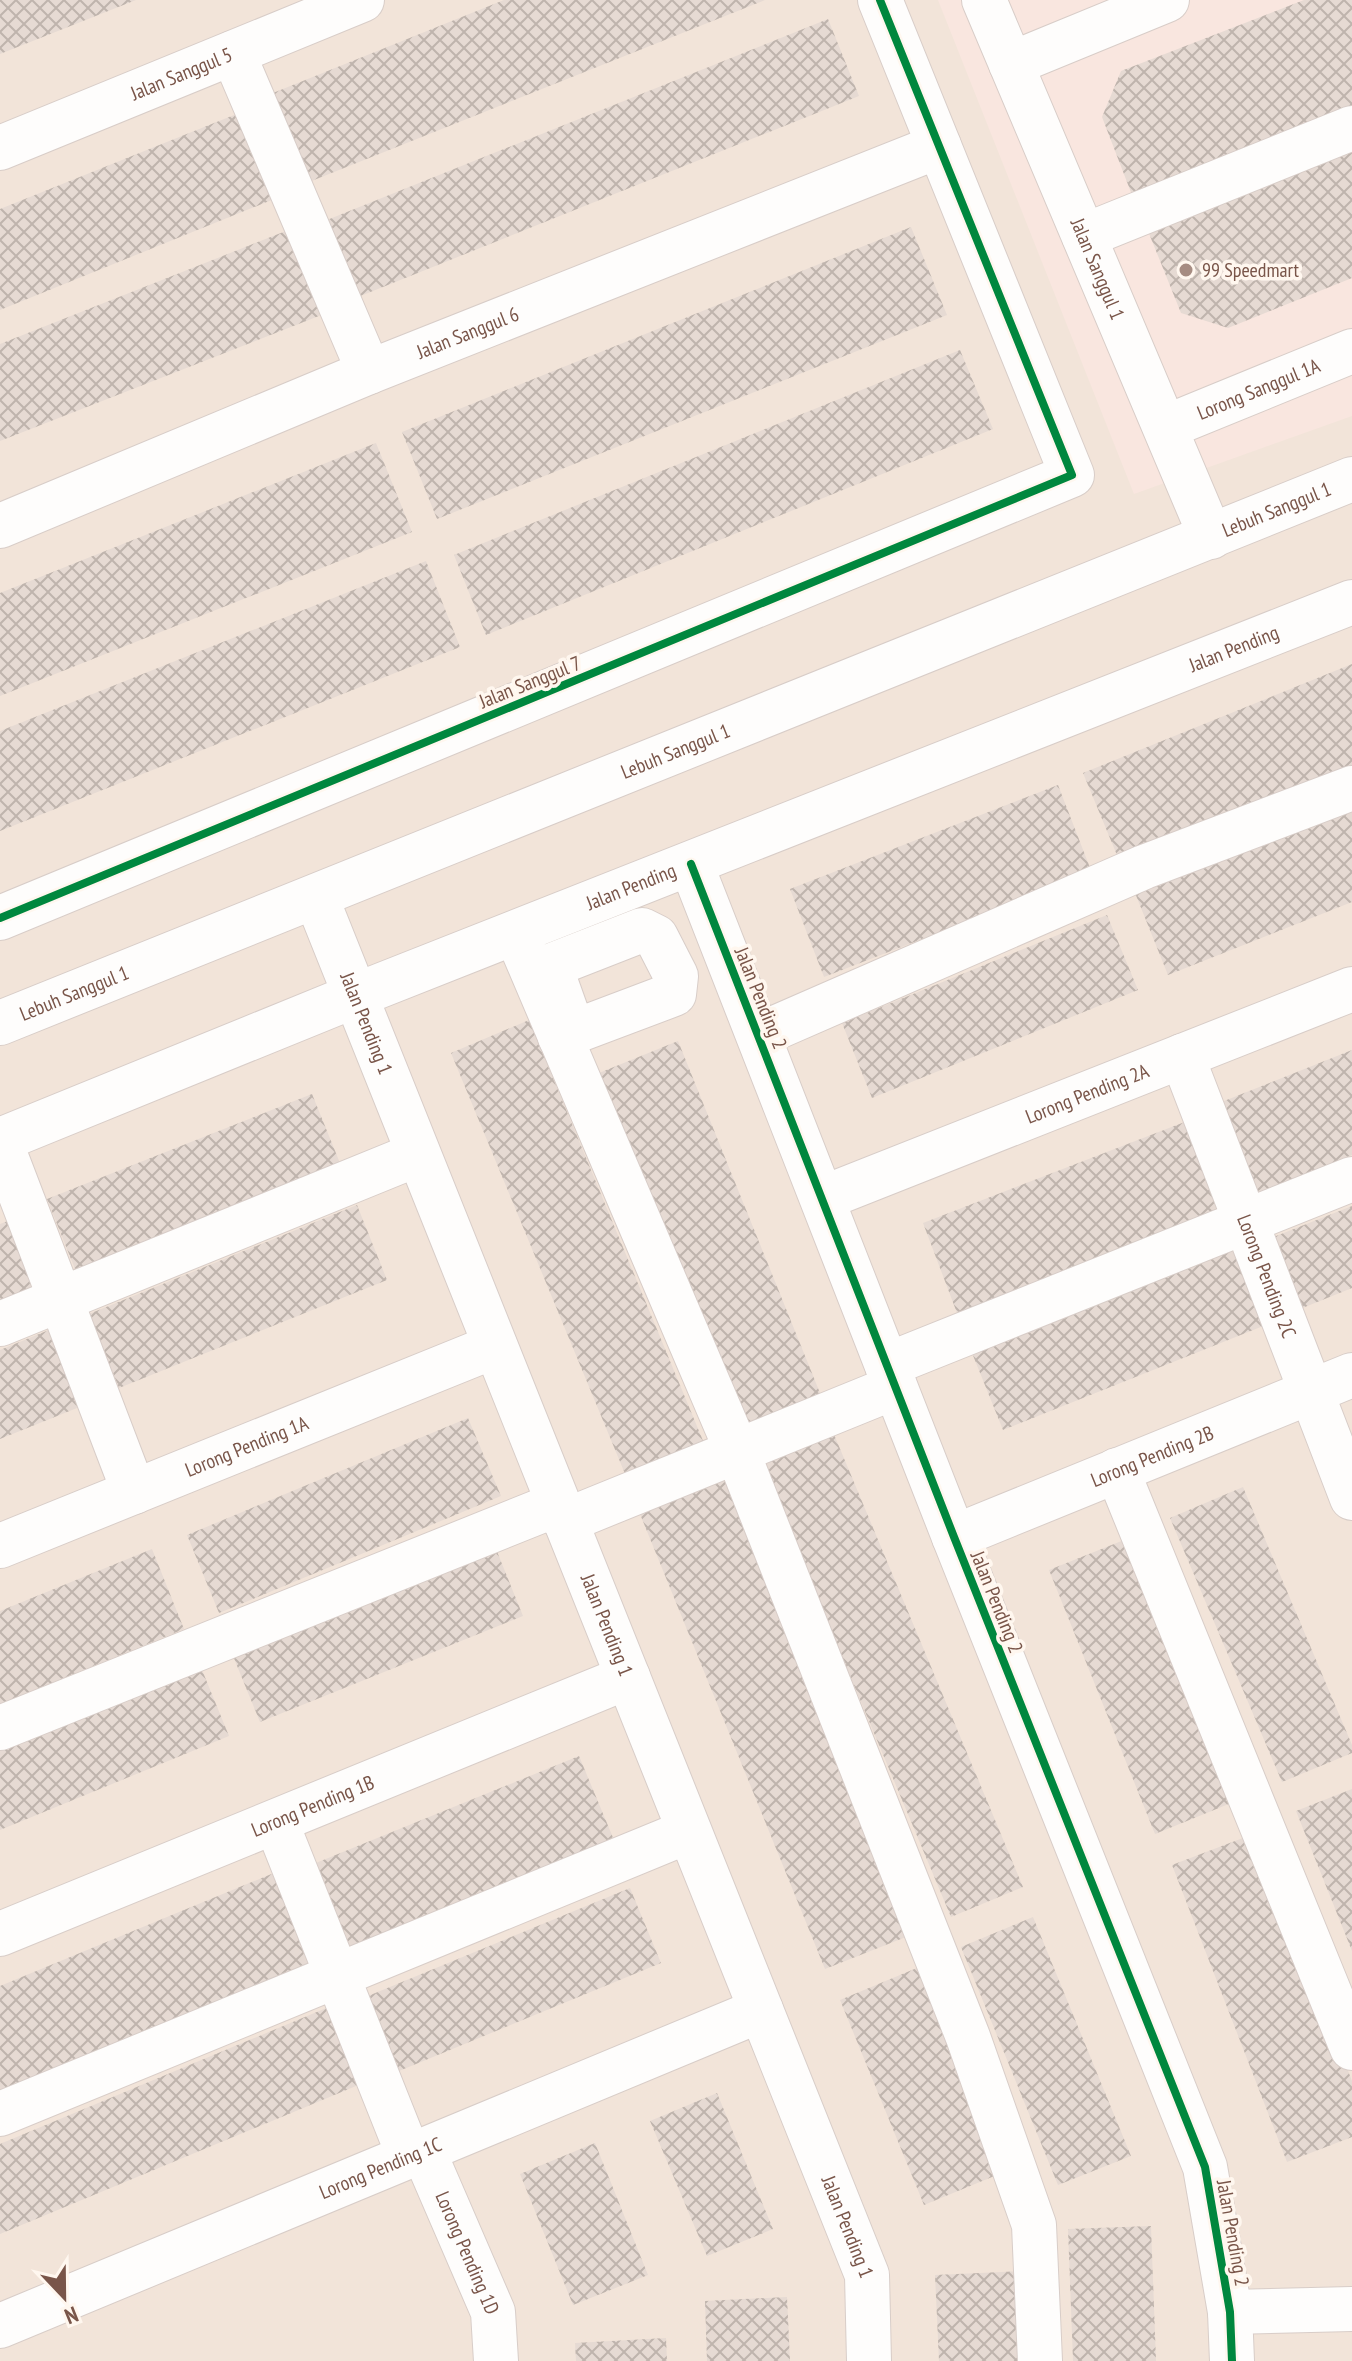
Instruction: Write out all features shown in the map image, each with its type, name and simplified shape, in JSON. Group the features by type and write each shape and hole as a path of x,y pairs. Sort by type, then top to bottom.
{"street":[{"name":"Jalan Sanggul 5","path":"0,148 362,0"},
{"path":"880,0 939,146"},
{"name":"Jalan Sanggul 1","path":"984,0 1211,537"},
{"path":"1011,64 1167,0"},
{"path":"233,53 369,372"},
{"path":"1084,236 1352,128"},
{"name":"Jalan Sanggul 6","path":"0,526 369,372 939,146"},
{"name":"Jalan Sanggul 7","path":"0,918 1072,475 939,146"},
{"name":"Lorong Sanggul 1A","path":"1166,427 1352,351"},
{"name":"Lebuh Sanggul 1","path":"0,1023 1352,479"},
{"name":"Jalan Pending","path":"0,1141 354,996 1352,602"},
{"path":"759,1035 1144,867 1352,788"},
{"name":"Jalan Pending 2","path":"691,864 1205,2167 1230,2312 1232,2361"},
{"name":"Jalan Pending 1","path":"316,897 867,2275 869,2361"},
{"path":"516,933 567,1035 737,1451 968,2037 1034,2225 1040,2361"},
{"name":"Lorong Pending 2A","path":"823,1198 1352,989"},
{"name":"Lorong Pending 2C","path":"1182,1056 1352,1498"},
{"path":"0,1141 134,1492"},
{"path":"0,1324 418,1154"},
{"path":"0,1728 562,1512 737,1451 891,1376 1352,1179"},
{"name":"Lorong Pending 1A","path":"0,1546 495,1346"},
{"name":"Lorong Pending 2B","path":"954,1537 1352,1375"},
{"path":"1117,1470 1352,2048"},
{"name":"Lorong Pending 1B","path":"0,1934 628,1677"},
{"name":"Lorong Pending 1D","path":"276,1822 336,1975 416,2153 493,2312 496,2361"},
{"path":"0,2114 689,1831"},
{"name":"Lorong Pending 1C","path":"0,2326 761,2010"},
{"path":"1230,2312 1352,2309"}],"shaded area":[{"path":"0,0 1352,0 1352,2361 0,2361"},
{"path":"938,0 1352,0 1352,416 1134,494"}],"building":[{"path":"0,0 136,0 0,54"},
{"path":"504,0 765,0 304,184 268,95"},
{"path":"1304,0 1352,0 1352,109 1132,195 1102,117 1121,71"},
{"path":"828,19 859,96 353,299 322,222"},
{"path":"244,111 279,197 0,310 0,209"},
{"path":"1352,148 1352,278 1228,328 1181,313 1148,231"},
{"path":"911,227 947,315 437,519 402,432"},
{"path":"291,229 324,314 0,441 0,344"},
{"path":"960,350 993,429 486,635 454,555"},
{"path":"376,443 412,532 0,696 0,593"},
{"path":"426,561 460,647 0,831 0,731"},
{"path":"1352,664 1352,767 1119,860 1083,773"},
{"path":"1058,785 1092,873 824,977 790,889"},
{"path":"1352,807 1352,902 1168,975 1135,893"},
{"path":"1107,915 1138,990 872,1098 842,1023"},
{"path":"529,1020 706,1448 628,1481 451,1053"},
{"path":"678,1041 822,1398 743,1430 599,1073"},
{"path":"1352,1050 1352,1155 1255,1194 1219,1103"},
{"path":"312,1094 344,1173 79,1279 47,1199"},
{"path":"1195,1118 1229,1208 957,1313 923,1223"},
{"path":"357,1205 387,1280 119,1388 89,1314"},
{"path":"1352,1206 1352,1288 1300,1309 1271,1238"},
{"path":"18,1217 49,1294 0,1314 0,1224"},
{"path":"1242,1245 1273,1322 1003,1430 972,1353"},
{"path":"61,1325 92,1402 0,1439 0,1350"},
{"path":"468,1418 501,1496 219,1613 187,1535"},
{"path":"833,1432 1023,1887 951,1917 761,1463"},
{"path":"724,1479 911,1935 825,1969 640,1514"},
{"path":"1243,1487 1352,1745 1352,1753 1282,1782 1170,1518"},
{"path":"1134,1536 1241,1799 1155,1834 1049,1570"},
{"path":"152,1549 184,1629 0,1704 0,1611"},
{"path":"496,1549 523,1616 260,1722 233,1656"},
{"path":"200,1665 229,1736 0,1830 0,1746"},
{"path":"579,1756 614,1840 346,1951 311,1865"},
{"path":"1352,1789 1352,1951 1296,1811"},
{"path":"1256,1833 1352,2081 1352,2137 1287,2162 1172,1865"},
{"path":"281,1870 318,1962 0,2093 0,1986"},
{"path":"630,1888 661,1963 399,2071 368,1996"},
{"path":"1033,1917 1131,2156 1058,2185 961,1947"},
{"path":"924,1965 1009,2170 924,2205 840,2000"},
{"path":"336,2004 368,2081 0,2234 0,2144"},
{"path":"717,2093 773,2229 707,2256 650,2121"},
{"path":"595,2143 648,2275 573,2305 520,2174"},
{"path":"1151,2226 1156,2361 1073,2361 1068,2229"},
{"path":"1022,2271 1025,2361 939,2361 935,2275"},
{"path":"787,2297 790,2361 707,2361 705,2301"},
{"path":"666,2338 667,2361 576,2361 575,2343"}],"cycle path":[{"path":"0,918 1072,475 880,0"},
{"path":"691,864 1205,2167 1230,2312 1232,2361"}],"place":[{"name":"99 Speedmart","path":"1186,270"}]}
